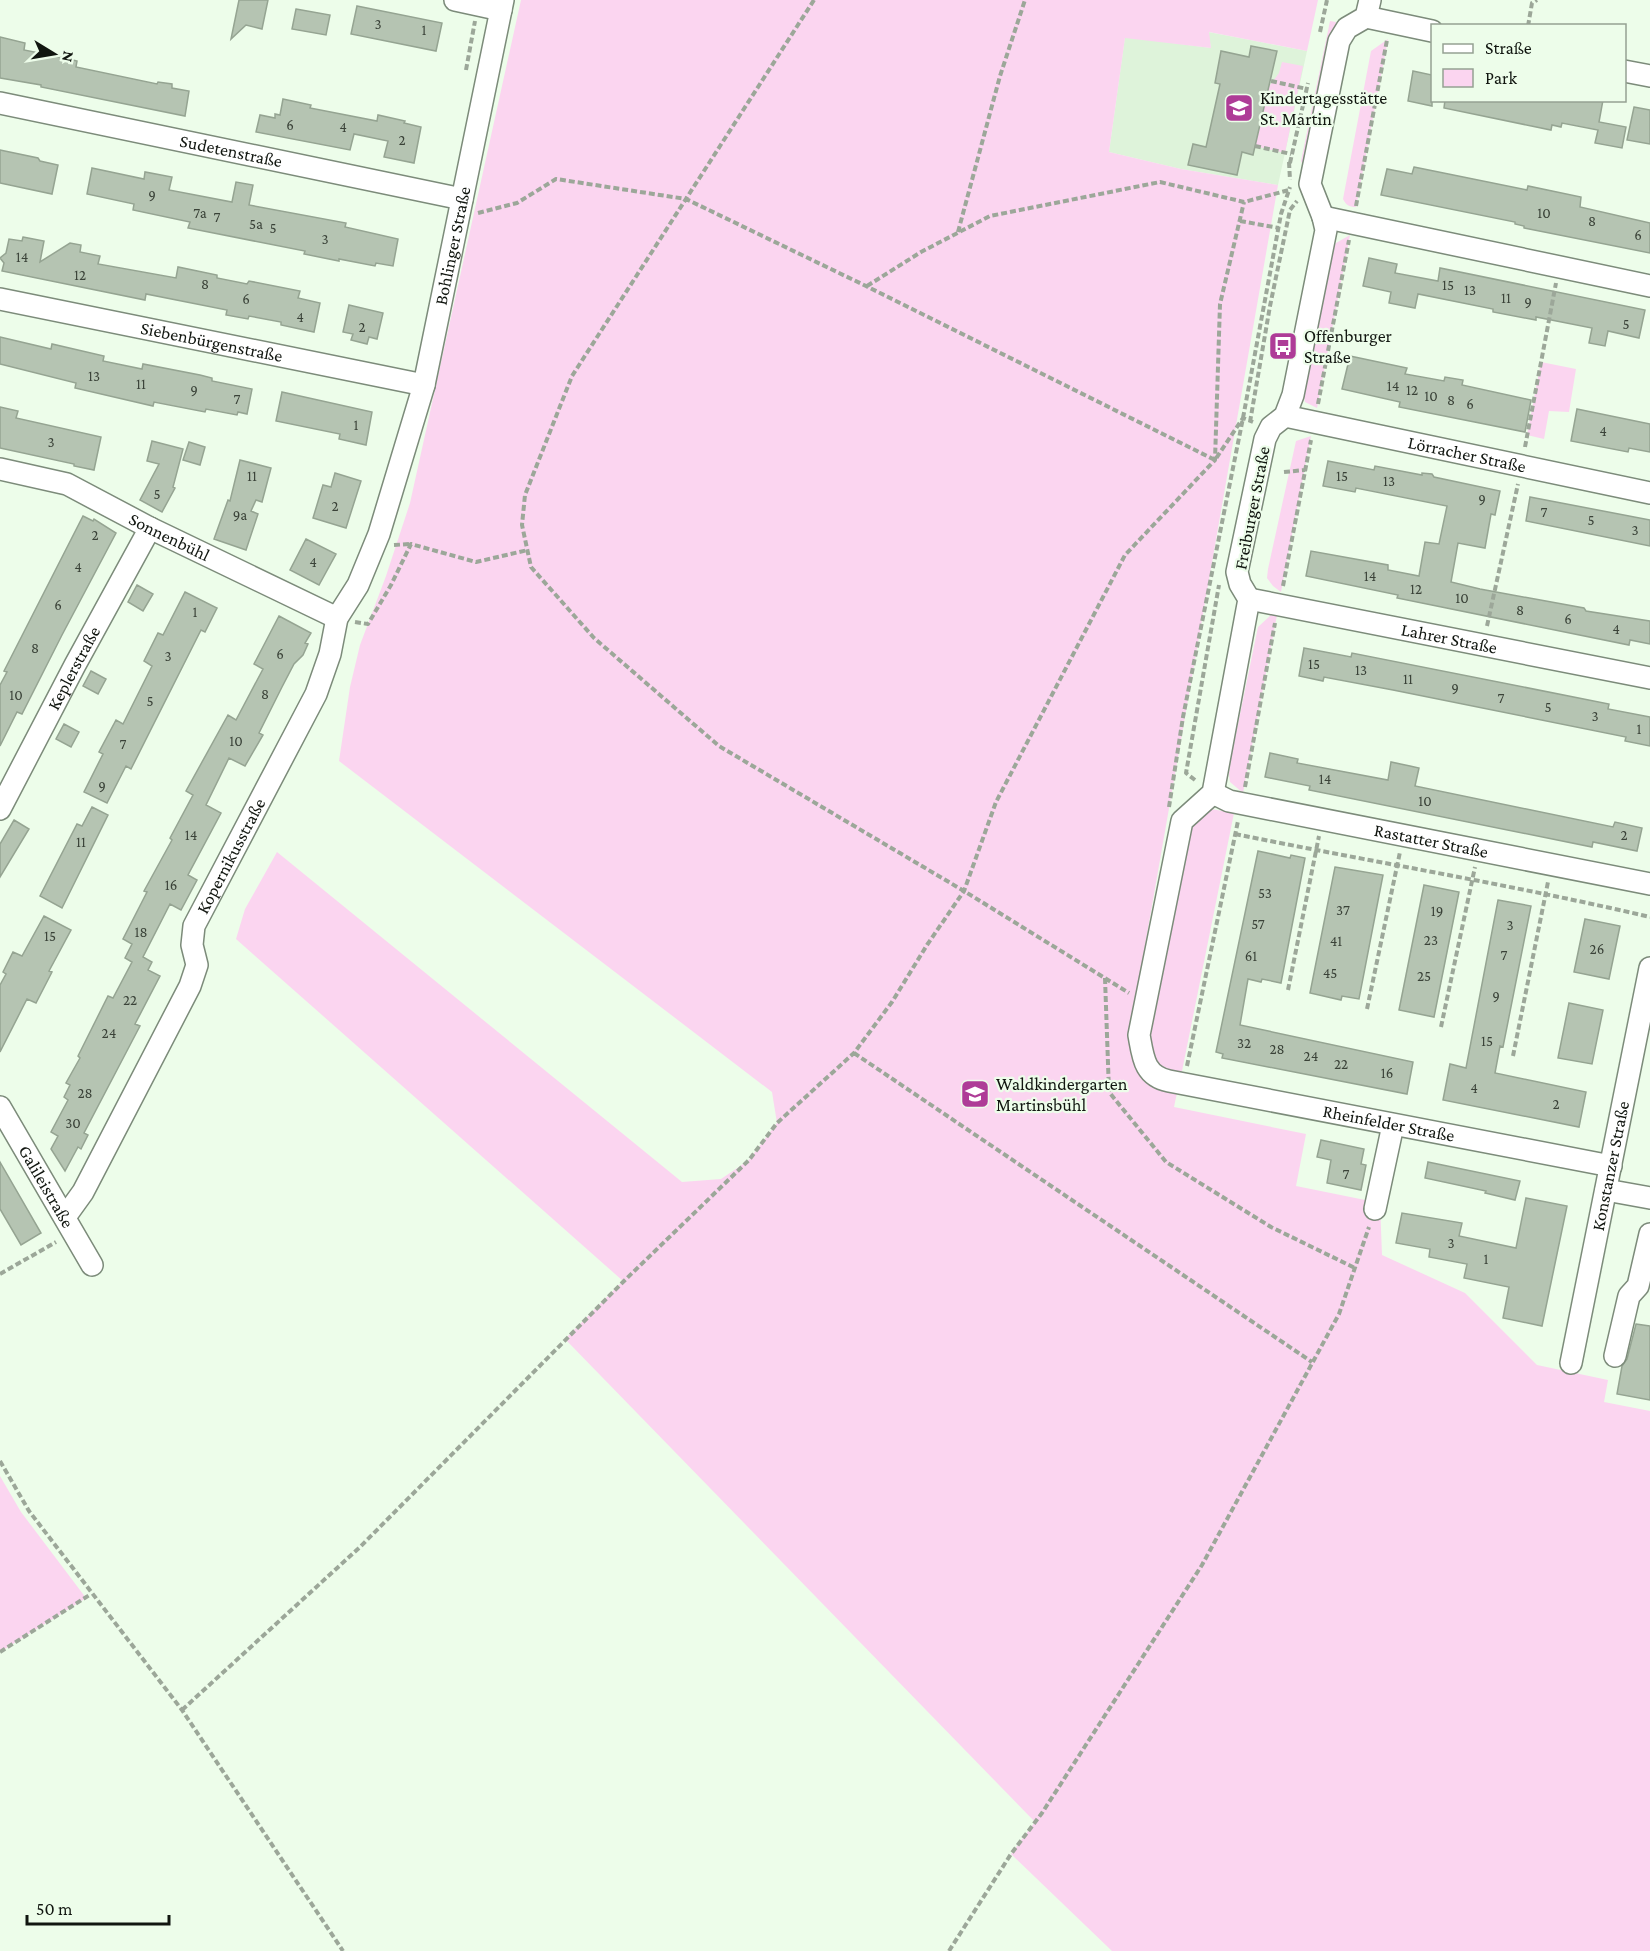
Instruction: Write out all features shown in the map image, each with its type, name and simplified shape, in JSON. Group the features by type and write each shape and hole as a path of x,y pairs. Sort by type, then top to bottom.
{"street":[{"path":"455,0 502,5"},
{"name":"Bohlinger Straße","path":"393,491 424,385 502,5"},
{"path":"1300,187 1340,41 1347,28 1368,8 1391,22 1431,31"},
{"path":"1626,71 1650,76"},
{"name":"Sudetenstraße","path":"0,104 461,207"},
{"name":"Freiburger Straße","path":"1249,599 1240,584 1237,572 1265,439 1278,422 1293,395 1326,230 1323,217 1300,187"},
{"path":"1323,217 1650,286"},
{"name":"Siebenbürgenstraße","path":"0,299 424,385"},
{"name":"Lörracher Straße","path":"1278,422 1314,422 1650,493"},
{"name":"Sonnenbühl","path":"0,469 67,484 150,528 337,618"},
{"name":"Kopernikusstraße","path":"69,1224 83,1192 190,986 197,966 192,945 194,926 316,694 330,654 337,618 358,585 379,534 393,491"},
{"name":"Keplerstraße","path":"0,809 150,528"},
{"path":"1176,1083 1157,1079 1143,1061 1139,1035 1182,821 1213,793 1249,599"},
{"name":"Lahrer Straße","path":"1249,599 1279,603 1650,678"},
{"name":"Rastatter Straße","path":"1213,793 1229,801 1650,884"},
{"name":"Konstanzer Straße","path":"1571,1363 1611,1166 1646,1013 1650,968"},
{"name":"Rheinfelder Straße","path":"1176,1083 1611,1166"},
{"name":"Galileistraße","path":"0,1107 92,1265"},
{"path":"1375,1209 1393,1125"},
{"path":"1606,1190 1650,1196"},
{"path":"1615,1356 1629,1296 1638,1286 1650,1234"}],"path":[{"path":"814,0 572,376 525,495 522,525 531,567 594,638 719,746 964,891 1145,1003"},
{"path":"958,232 1000,76 1025,0"},
{"path":"1528,24 1532,3 1537,0"},
{"path":"1176,1083 1235,834 1391,22"},
{"path":"1271,81 1307,89"},
{"path":"1255,146 1291,154"},
{"path":"1289,162 1300,187"},
{"path":"461,207 495,210 517,203 556,179 686,199 1215,460"},
{"path":"866,286 921,252 990,216 1161,182 1244,202 1300,187"},
{"path":"1169,807 1183,717 1281,214 1300,187"},
{"path":"1215,460 1220,304 1244,202"},
{"path":"1240,221 1279,228"},
{"path":"1483,644 1521,466 1559,267"},
{"path":"1243,418 1278,422"},
{"path":"182,1710 360,1547 574,1331 749,1160 777,1123 854,1053 892,1002 964,891 996,801 1125,555 1215,460 1243,418"},
{"path":"1284,472 1305,470"},
{"path":"337,618 368,624 411,544 476,562 528,550"},
{"path":"1288,990 1323,818"},
{"path":"1235,834 1618,908 1650,917"},
{"path":"1367,1009 1404,834"},
{"path":"1441,1027 1479,849"},
{"path":"1513,1056 1552,863"},
{"path":"1105,978 1109,1092 1166,1162 1271,1227 1355,1268"},
{"path":"854,1053 1312,1362"},
{"path":"949,1951 1011,1854 1042,1813 1202,1565 1339,1314 1375,1209"},
{"path":"0,1274 69,1224"},
{"path":"0,1461 29,1511 182,1710 343,1951"},
{"path":"0,1652 91,1594"}],"shaded area":[{"path":"1208,32 1307,51 1278,185 1181,169 1109,152 1125,37 1211,48"}],"green space":[{"path":"521,0 1318,0 1307,51 1209,32 1211,48 1125,38 1109,152 1181,169 1278,185 1132,1020 1143,1061 1178,1088 1174,1107 1306,1134 1296,1186 1380,1203 1382,1255 1465,1293 1537,1365 1608,1380 1604,1402 1650,1411 1650,1951 1112,1951 1011,1854 1035,1822 565,1339 623,1281 236,939 245,909 277,852 682,1182 721,1179 749,1160 777,1123 772,1092 339,761 350,687 360,645 410,503"},
{"path":"1330,21 1336,22 1323,91 1303,166 1301,161"},
{"path":"1388,39 1356,207 1351,207 1343,199 1371,51"},
{"path":"1282,62 1303,66 1285,153 1255,146 1268,88 1279,73"},
{"path":"1350,235 1317,408 1305,402 1304,397 1332,250 1336,243"},
{"path":"1541,362 1576,369 1569,412 1549,411 1544,439 1527,435"},
{"path":"1311,436 1281,592 1267,578 1268,569 1296,441"},
{"path":"1271,615 1277,615 1243,793 1230,782 1231,758 1258,627"},
{"path":"1211,809 1234,813 1181,1076 1156,1062 1152,1051 1151,1034 1193,824"},
{"path":"0,1476 21,1512 86,1598 0,1652"}],"building":[{"path":"239,0 268,0 262,29 246,25 231,39"},
{"path":"357,6 442,23 436,51 351,34"},
{"path":"296,9 330,15 326,35 292,29"},
{"path":"0,37 25,43 24,50 59,57 66,51 69,59 77,61 76,67 157,84 158,82 172,84 172,88 189,91 185,116 0,78"},
{"name":"Kindertagesstätte St. Martin","path":"1251,46 1277,51 1253,155 1242,152 1237,175 1188,165 1193,144 1206,147 1220,84 1215,83 1221,51 1249,57"},
{"path":"1413,71 1431,75 1432,106 1408,101"},
{"path":"283,99 311,105 310,108 377,121 378,115 421,127 414,163 384,157 388,141 354,134 350,150 256,132 260,115 275,118 275,114 280,115"},
{"path":"1445,102 1603,102 1599,122 1626,127 1622,148 1595,143 1598,130 1562,123 1561,127 1552,125 1551,130 1444,108"},
{"path":"1634,107 1650,110 1650,144 1627,140"},
{"path":"0,150 58,165 52,194 0,183"},
{"path":"1414,167 1527,190 1528,186 1581,197 1580,207 1650,223 1650,253 1524,228 1515,222 1381,195 1387,169 1412,174"},
{"path":"92,168 144,179 145,172 172,177 169,190 232,202 236,182 253,185 249,205 346,223 345,227 398,239 393,266 376,263 375,266 339,259 339,261 304,254 305,251 188,228 190,222 133,210 134,204 87,194"},
{"path":"23,237 44,241 40,262 70,243 81,245 80,252 100,256 98,264 176,278 178,267 247,284 249,281 300,291 298,298 320,303 314,332 281,325 281,322 249,316 248,319 226,315 227,310 146,294 145,300 2,271 4,263 0,258 6,253 9,239 22,241"},
{"path":"1369,258 1397,264 1395,273 1438,281 1440,268 1645,310 1639,338 1608,331 1605,346 1589,343 1592,328 1536,317 1536,320 1493,312 1493,309 1418,294 1415,308 1389,303 1391,292 1363,286"},
{"path":"349,305 383,313 377,339 369,337 367,344 351,340 353,334 343,332"},
{"path":"0,337 51,349 52,344 104,356 103,361 142,369 143,364 200,375 212,378 212,381 252,389 247,414 238,412 237,415 206,409 205,412 154,402 153,406 75,388 76,383 0,364"},
{"path":"1350,356 1407,368 1405,374 1444,381 1445,377 1463,380 1462,385 1531,400 1525,432 1399,407 1400,402 1342,389"},
{"path":"282,392 372,412 366,445 339,439 340,434 276,421"},
{"path":"0,407 18,411 16,418 101,437 94,470 0,448"},
{"path":"1577,409 1650,424 1650,452 1629,448 1628,452 1571,441"},
{"path":"152,441 183,449 173,487 175,488 162,512 140,500 159,464 147,461"},
{"path":"189,442 205,447 200,465 183,460"},
{"path":"240,460 271,468 262,502 256,500 251,511 258,514 246,550 214,539 228,500 230,501"},
{"path":"1328,461 1374,470 1375,466 1422,475 1422,473 1432,474 1434,477 1500,491 1495,515 1491,514 1485,548 1458,543 1451,582 1584,608 1586,611 1650,621 1650,644 1630,640 1629,645 1397,598 1398,595 1306,576 1311,551 1388,565 1388,570 1419,576 1425,542 1439,544 1447,506 1356,488 1355,492 1323,486"},
{"path":"335,473 361,481 346,528 313,518 323,485 331,487"},
{"path":"1530,497 1650,520 1650,546 1526,521"},
{"path":"83,516 93,521 94,519 116,533 22,714 17,712 0,746 0,685 7,672 4,671"},
{"path":"306,539 336,554 319,585 290,570"},
{"path":"137,585 153,594 143,611 128,602"},
{"path":"185,592 217,608 205,632 201,630 131,769 126,766 107,803 84,792 103,754 99,752 116,720 123,724 152,666 144,661 158,633 163,635"},
{"path":"279,616 311,633 305,643 308,644 282,687 259,733 263,735 245,766 229,758 206,805 221,813 188,875 197,880 181,910 170,904 143,957 152,962 148,970 160,976 135,1024 140,1026 84,1133 88,1135 81,1149 78,1147 65,1171 51,1149 58,1136 51,1132 68,1100 64,1097 70,1085 66,1083 108,996 113,998 132,962 125,958 132,944 123,939 147,892 144,891 193,795 186,791 228,715 236,720 263,669 254,664"},
{"path":"1304,648 1351,657 1352,653 1609,704 1608,709 1650,717 1650,746 1625,741 1626,737 1393,690 1324,677 1323,681 1299,676"},
{"path":"91,671 106,679 98,694 83,686"},
{"path":"64,724 79,732 71,747 56,739"},
{"path":"1270,753 1298,759 1297,763 1388,780 1391,762 1419,768 1415,786 1613,827 1615,822 1642,828 1637,851 1593,842 1592,847 1309,790 1310,786 1265,777"},
{"path":"92,807 108,815 62,908 40,896 77,824 82,826"},
{"path":"14,820 29,829 0,877 0,844"},
{"path":"1258,851 1290,858 1291,855 1305,858 1281,983 1248,979 1240,1025 1413,1062 1407,1094 1222,1058 1223,1054 1216,1052"},
{"path":"1335,867 1383,875 1359,999 1342,996 1341,1000 1310,993"},
{"path":"1424,885 1459,892 1434,1017 1399,1010"},
{"path":"1498,900 1531,906 1503,1047 1500,1046 1495,1073 1586,1092 1579,1127 1443,1100 1450,1064 1466,1068"},
{"path":"44,916 71,930 49,971 52,972 36,1003 27,999 0,1052 0,985 6,974 3,972 13,952 22,956"},
{"path":"1585,919 1620,926 1609,979 1574,972"},
{"path":"1569,1003 1603,1010 1592,1064 1558,1058"},
{"path":"1321,1140 1364,1149 1361,1164 1366,1165 1361,1190 1327,1183 1331,1160 1317,1157"},
{"path":"0,1162 41,1233 21,1245 0,1209"},
{"path":"1428,1162 1520,1181 1515,1200 1485,1193 1486,1191 1425,1178"},
{"path":"1526,1198 1567,1206 1542,1326 1503,1318 1509,1287 1464,1278 1467,1264 1429,1257 1430,1249 1396,1243 1402,1213 1462,1223 1459,1236 1516,1248"},
{"path":"1636,1324 1650,1326 1650,1400 1617,1394 1622,1366 1627,1359"}],"place":[{"name":"Kindertagesstätte St. Martin","path":"1239,108"},
{"name":"Offenburger Straße","path":"1283,346"},
{"name":"Waldkindergarten Martinsbühl","path":"975,1094"}]}
